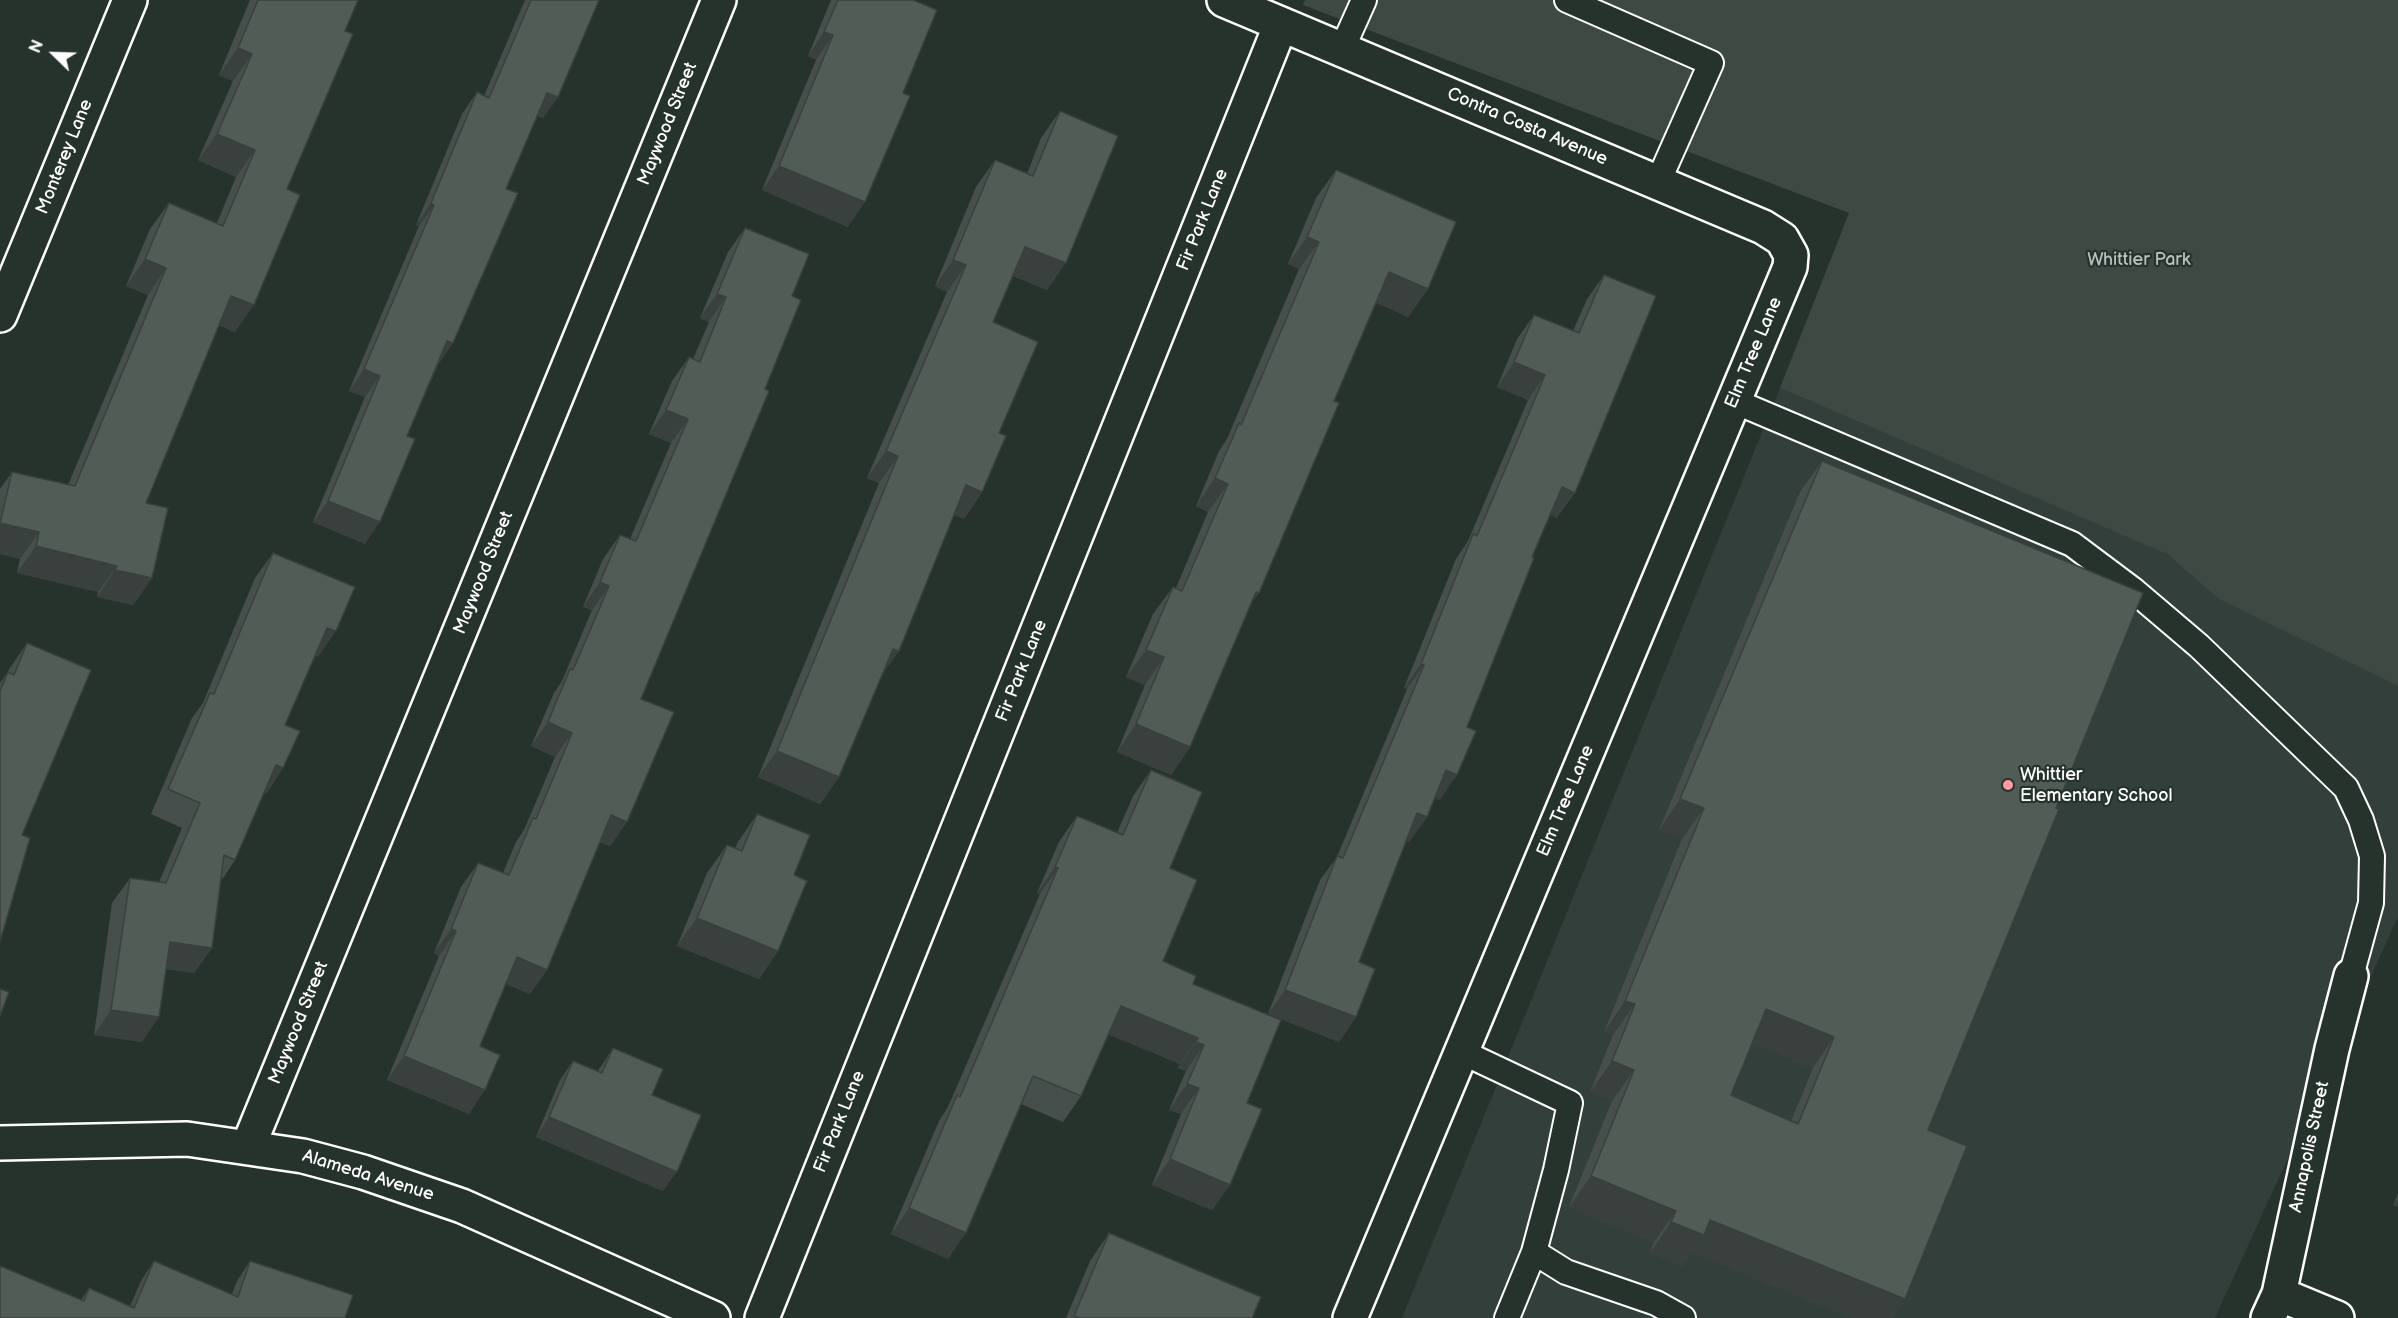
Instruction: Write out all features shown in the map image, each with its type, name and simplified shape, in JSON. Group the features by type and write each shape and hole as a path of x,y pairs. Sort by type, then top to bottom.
{"street":[{"name":"Monterey Lane","path":"0,315 130,0"},
{"name":"Maywood Street","path":"248,1147 719,0"},
{"name":"Contra Costa Avenue","path":"1224,0 1778,235 1786,244 1791,255 1790,267 1782,285"},
{"name":"Fir Park Lane","path":"762,1318 1281,24"},
{"name":"Elm Tree Lane","path":"1350,1318 1782,285"},
{"name":"Annapolis Street","path":"2273,1306 2351,976"},
{"name":"Alameda Avenue","path":"0,1143 187,1139 303,1156 363,1172 462,1206 713,1318"},
{"path":"2273,1306 2337,1318"}],"lane":[{"path":"1342,49 1364,0"},
{"path":"1567,0 1711,63 1658,183"},
{"path":"1734,401 2072,544 2132,589 2199,646 2346,788 2361,820 2372,856 2371,903 2351,976"},
{"path":"1462,1052 1570,1102 1556,1170 1534,1252 1507,1318"},
{"path":"1534,1252 1566,1272 1653,1311 1683,1318"}],"shaded area":[{"name":"Whittier Elementary School","path":"1780,388 2398,653 2398,917 2215,1318 1402,1318"}],"green space":[{"name":"Whittier Park","path":"1305,0 2398,0 2398,686 2219,599 2169,555 1780,388 1849,213 1303,5"}],"building":[{"path":"258,0 358,0 345,31 353,34 287,189 300,195 254,305 231,296 146,503 168,508 152,578 115,570 117,566 36,546 39,532 0,523 12,472 75,486 166,268 145,259 169,203 223,226 255,150 217,134 252,54 238,48"},
{"path":"531,0 599,0 558,97 547,93 506,189 518,193 453,343 447,341 407,436 415,439 380,522 328,501 380,376 364,369 434,205 431,203 477,92 489,98"},
{"path":"838,0 913,0 937,10 903,93 910,96 865,202 779,166 833,35 824,32"},
{"path":"1060,111 1118,136 1066,263 1025,247 993,322 1038,342 999,433 1006,436 982,492 966,485 899,651 893,649 839,777 777,751 898,456 886,451 966,265 953,260 995,160 1033,176"},
{"path":"1336,170 1456,222 1428,289 1389,272 1334,401 1339,403 1259,593 1256,592 1190,747 1136,724 1164,657 1146,650 1173,587 1182,591 1228,484 1215,478 1239,423 1241,425 1319,242 1307,237"},
{"path":"745,228 809,254 792,296 801,300 765,389 769,391 641,699 674,712 627,822 611,815 547,970 517,957 480,1046 500,1055 485,1090 404,1056 456,931 451,929 478,863 509,875 533,818 536,819 572,733 548,722 609,586 600,582 620,535 636,541 688,419 666,410 689,357 700,362 726,297 717,294"},
{"path":"1604,275 1656,296 1575,493 1562,487 1532,557 1534,558 1467,727 1476,731 1457,775 1446,770 1427,817 1417,813 1359,962 1375,969 1356,1017 1285,990 1337,856 1343,858 1424,665 1421,664 1473,534 1477,536 1545,375 1514,362 1534,315 1579,333"},
{"path":"1822,461 2143,593 2056,808 2059,809 1928,1130 1967,1146 1905,1299 1710,1220 1704,1235 1671,1222 1676,1211 1591,1176 1634,1070 1612,1061 1635,1004 1625,1001 1704,808 1680,799","holes":["1766,1009 1834,1037 1798,1124 1731,1095"]},
{"path":"273,553 355,587 336,631 327,628 285,725 300,731 283,768 276,765 235,860 224,855 212,948 170,942 159,1017 111,1010 130,878 166,883 200,803 168,789 210,693 214,694"},
{"path":"27,643 91,670 22,835 30,838 0,942 0,691 8,672 14,675"},
{"path":"1151,770 1202,792 1170,868 1197,880 1163,961 1196,976 1193,984 1281,1020 1247,1103 1262,1109 1230,1185 1170,1159 1199,1088 1187,1084 1204,1045 1196,1042 1198,1038 1121,1006 1081,1096 1033,1076 966,1233 909,1208 957,1095 960,1097 1058,868 1055,867 1077,816 1123,835"},
{"path":"757,814 810,835 794,875 807,881 778,951 697,918 727,845 742,851"},
{"path":"0,989 9,992 0,1016"},
{"path":"613,1048 663,1069 652,1095 701,1115 677,1172 549,1117 573,1061 602,1073"},
{"path":"1109,1233 1261,1297 1252,1318 1080,1318 1074,1316"},
{"path":"154,1261 238,1297 250,1261 353,1295 345,1318 0,1318 0,1266 84,1301 89,1288 134,1308"}],"place":[{"name":"Whittier Elementary School","path":"2008,785"}]}
